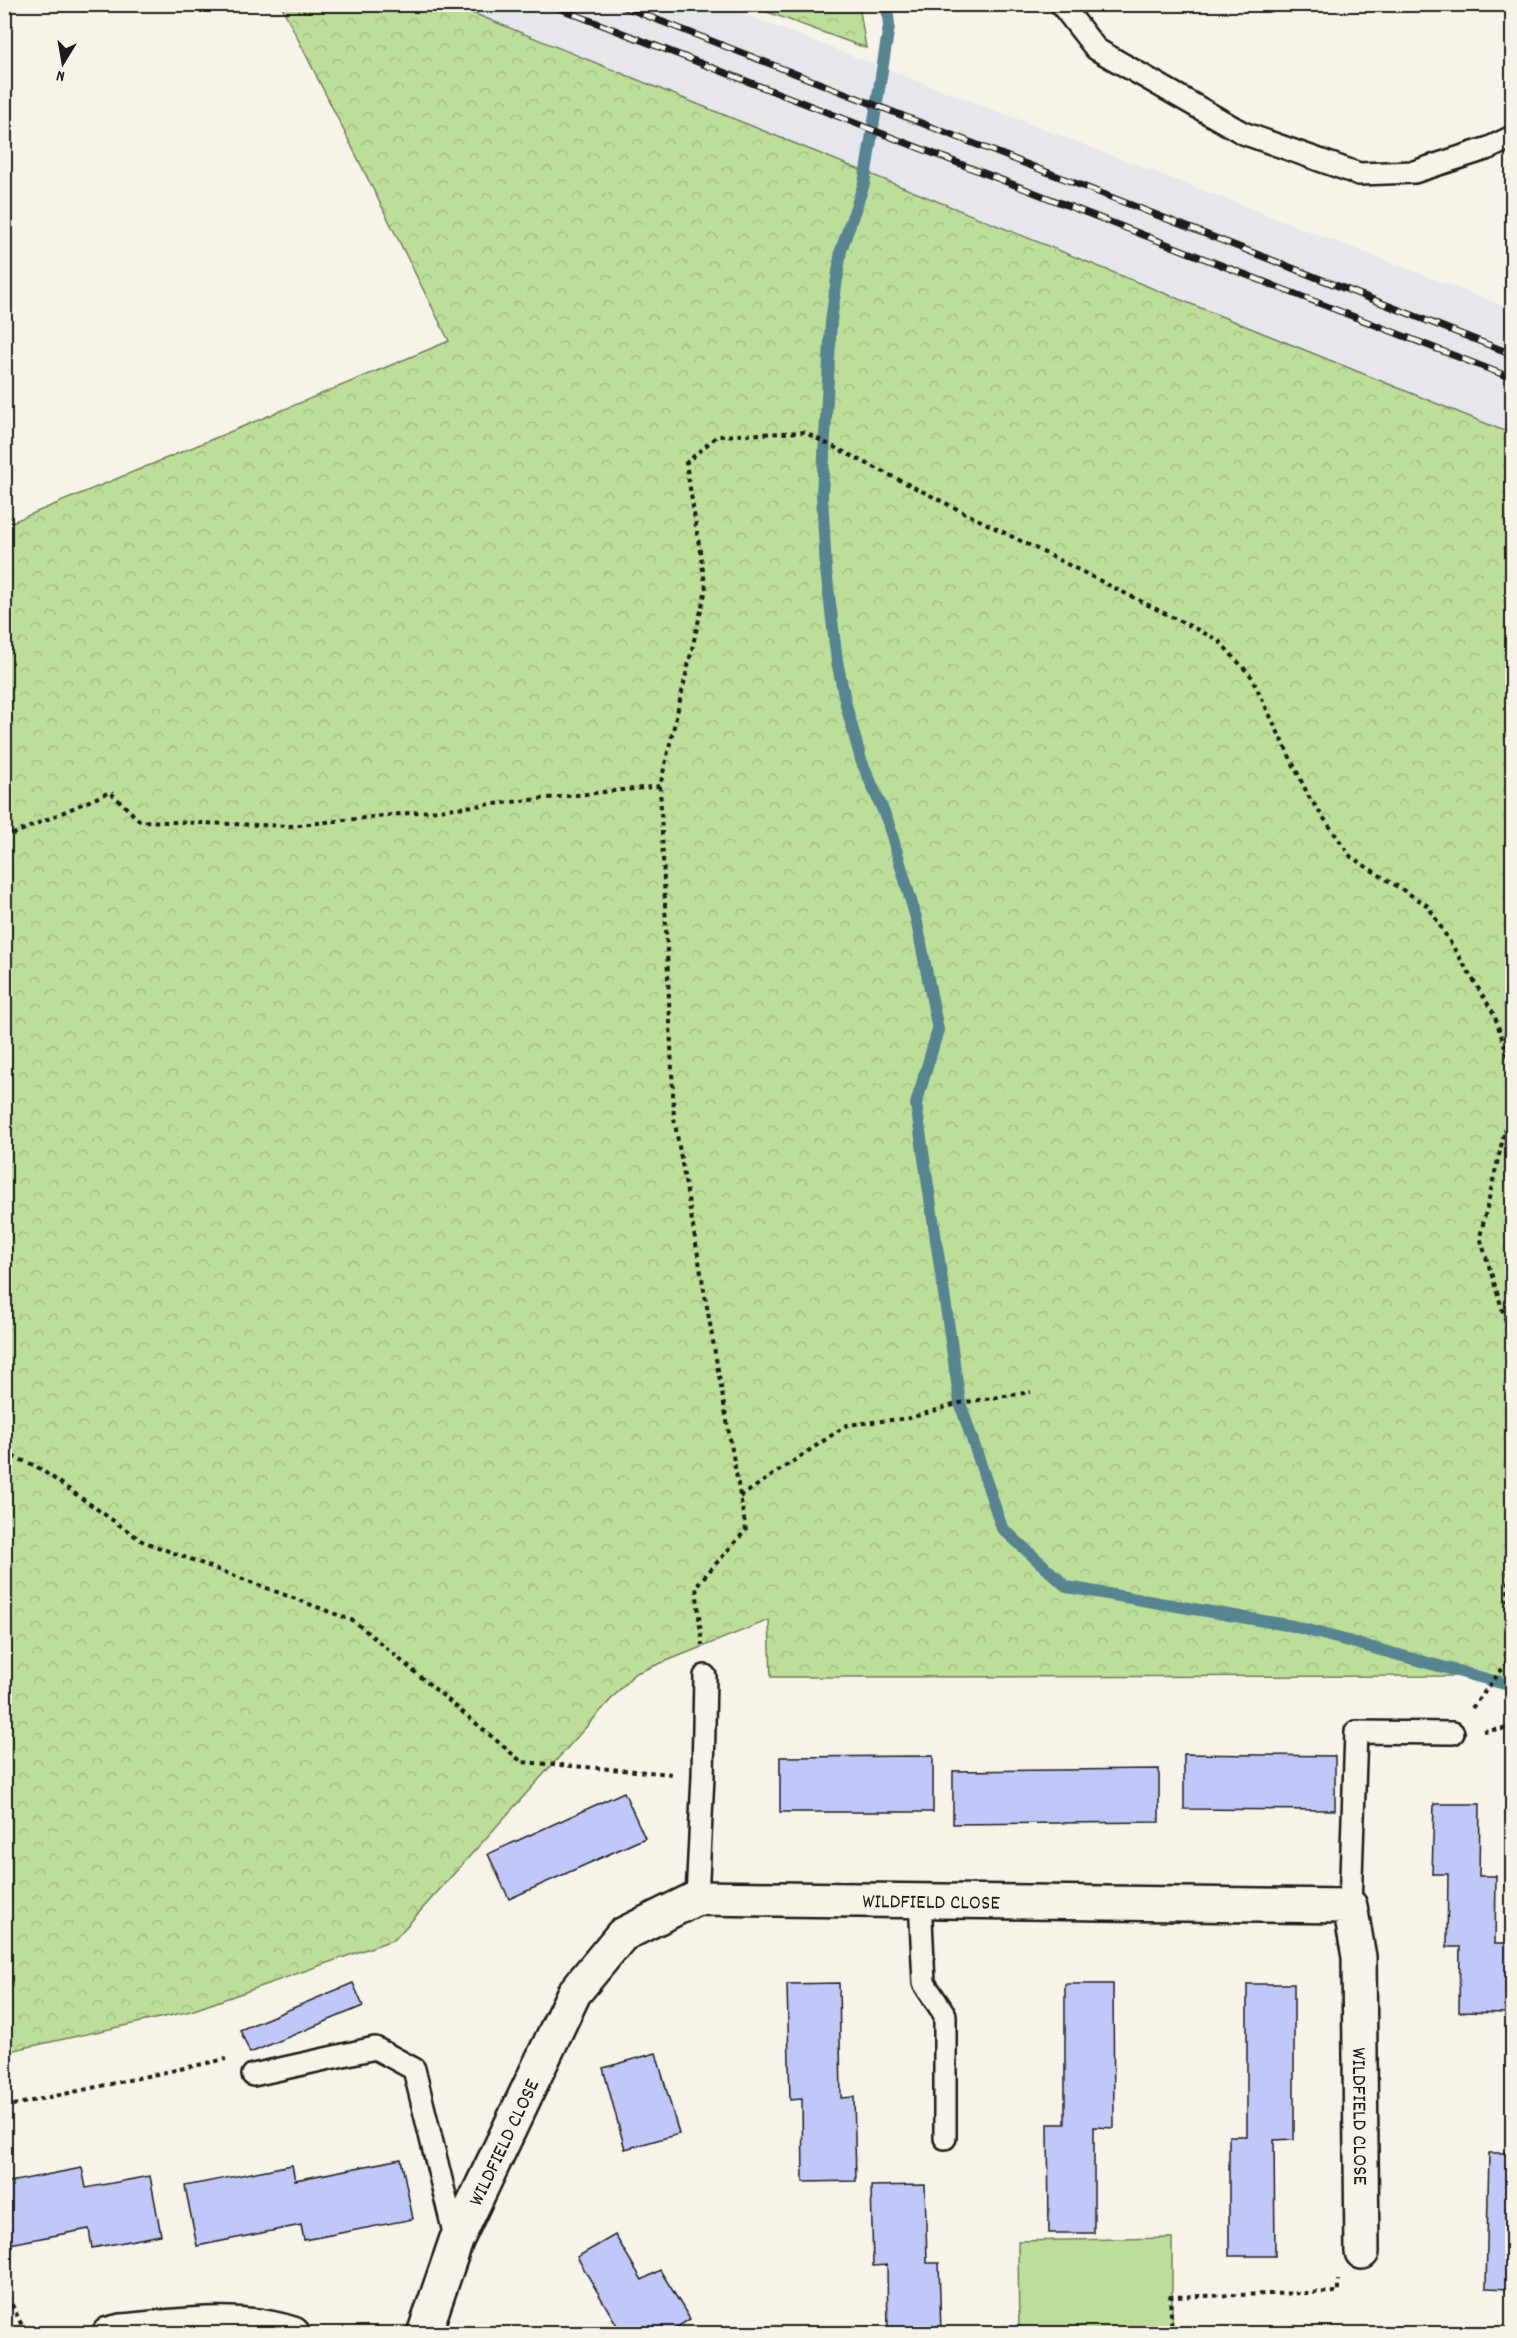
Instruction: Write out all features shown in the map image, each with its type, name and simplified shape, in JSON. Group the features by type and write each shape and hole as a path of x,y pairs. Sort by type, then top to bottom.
{"street":[{"name":"WILDFIELD CLOSE","path":"424,2334 456,2241 574,1993 622,1935 697,1898 1350,1906 1359,1957 1362,2252"},
{"path":"110,2334 121,2331 220,2323 260,2325 293,2334"}],"lane":[{"path":"1060,4 1096,49 1243,133 1359,174 1414,172 1489,148 1512,137"},
{"path":"697,1898 705,1676"},
{"path":"1350,1906 1356,1731 1453,1733"},
{"path":"920,1899 924,1983 945,2015 945,2138"},
{"path":"253,2075 375,2048 414,2069 456,2241"}],"path":[{"path":"705,1676 696,1586 746,1530 674,1118 660,786 706,589 686,464 717,436 804,432 1218,640 1251,676 1309,797 1351,857 1428,906 1494,1014 1512,1068"},
{"path":"4,838 110,792 140,821 290,826 660,786"},
{"path":"1512,1100 1480,1237 1512,1341"},
{"path":"740,1497 847,1425 910,1418 960,1403 1031,1392"},
{"path":"4,1453 36,1466 142,1541 354,1621 522,1762 703,1776"},
{"path":"1453,1733 1506,1664 1509,1563 1512,1548"},
{"path":"1453,1733 1512,1728"},
{"path":"4,2107 249,2054 253,2075"},
{"path":"1172,2334 1170,2296 1338,2292 1339,2258 1362,2252"},
{"path":"4,2288 26,2334"}],"shaded area":[{"path":"451,5 720,5 1512,309 1512,436"}],"green space":[{"path":"281,5 453,5 1512,434 1512,1676 771,1677 769,1620 634,1674 395,1939 191,2011 5,2052 5,525 449,341"},
{"path":"748,5 859,5 866,48"},
{"path":"1172,2238 1172,2333 1019,2333 1018,2241"}],"building":[{"path":"1184,1754 1335,1756 1335,1810 1184,1809"},
{"path":"933,1756 933,1812 780,1812 780,1757"},
{"path":"1159,1769 1159,1822 953,1824 953,1771"},
{"path":"624,1792 645,1838 509,1899 488,1854"},
{"path":"1434,1804 1480,1804 1479,1876 1496,1876 1495,1943 1511,1943 1510,2013 1459,2012 1460,1947 1447,1947 1448,1874 1432,1874"},
{"path":"353,1983 363,2006 250,2053 240,2030"},
{"path":"839,1983 841,2098 854,2097 856,2181 803,2182 802,2099 790,2100 787,1984"},
{"path":"1065,1984 1113,1984 1114,2128 1094,2127 1094,2233 1049,2233 1048,2124 1065,2124"},
{"path":"1247,1984 1294,1984 1294,2139 1274,2140 1275,2256 1229,2256 1229,2136 1247,2136"},
{"path":"656,2053 679,2134 625,2149 603,2068"},
{"path":"1489,2153 1512,2153 1512,2289 1486,2288"},
{"path":"401,2159 413,2219 304,2240 301,2225 197,2246 185,2186 292,2165 295,2180"},
{"path":"82,2168 86,2188 150,2176 161,2235 92,2248 89,2229 4,2245 4,2183"},
{"path":"925,2185 927,2263 939,2263 941,2334 888,2334 887,2265 873,2266 871,2186"},
{"path":"615,2235 642,2280 660,2270 690,2319 666,2334 622,2334 577,2257"}],"waterway":[{"path":"887,4 889,26 864,184 841,250 831,321 822,495 826,570 837,661 846,705 861,760 888,822 916,918 938,1030 916,1104 960,1403 1002,1528 1067,1587 1293,1626 1512,1686"}],"railway":[{"path":"548,4 1512,378"},
{"path":"617,4 1512,354"}]}
